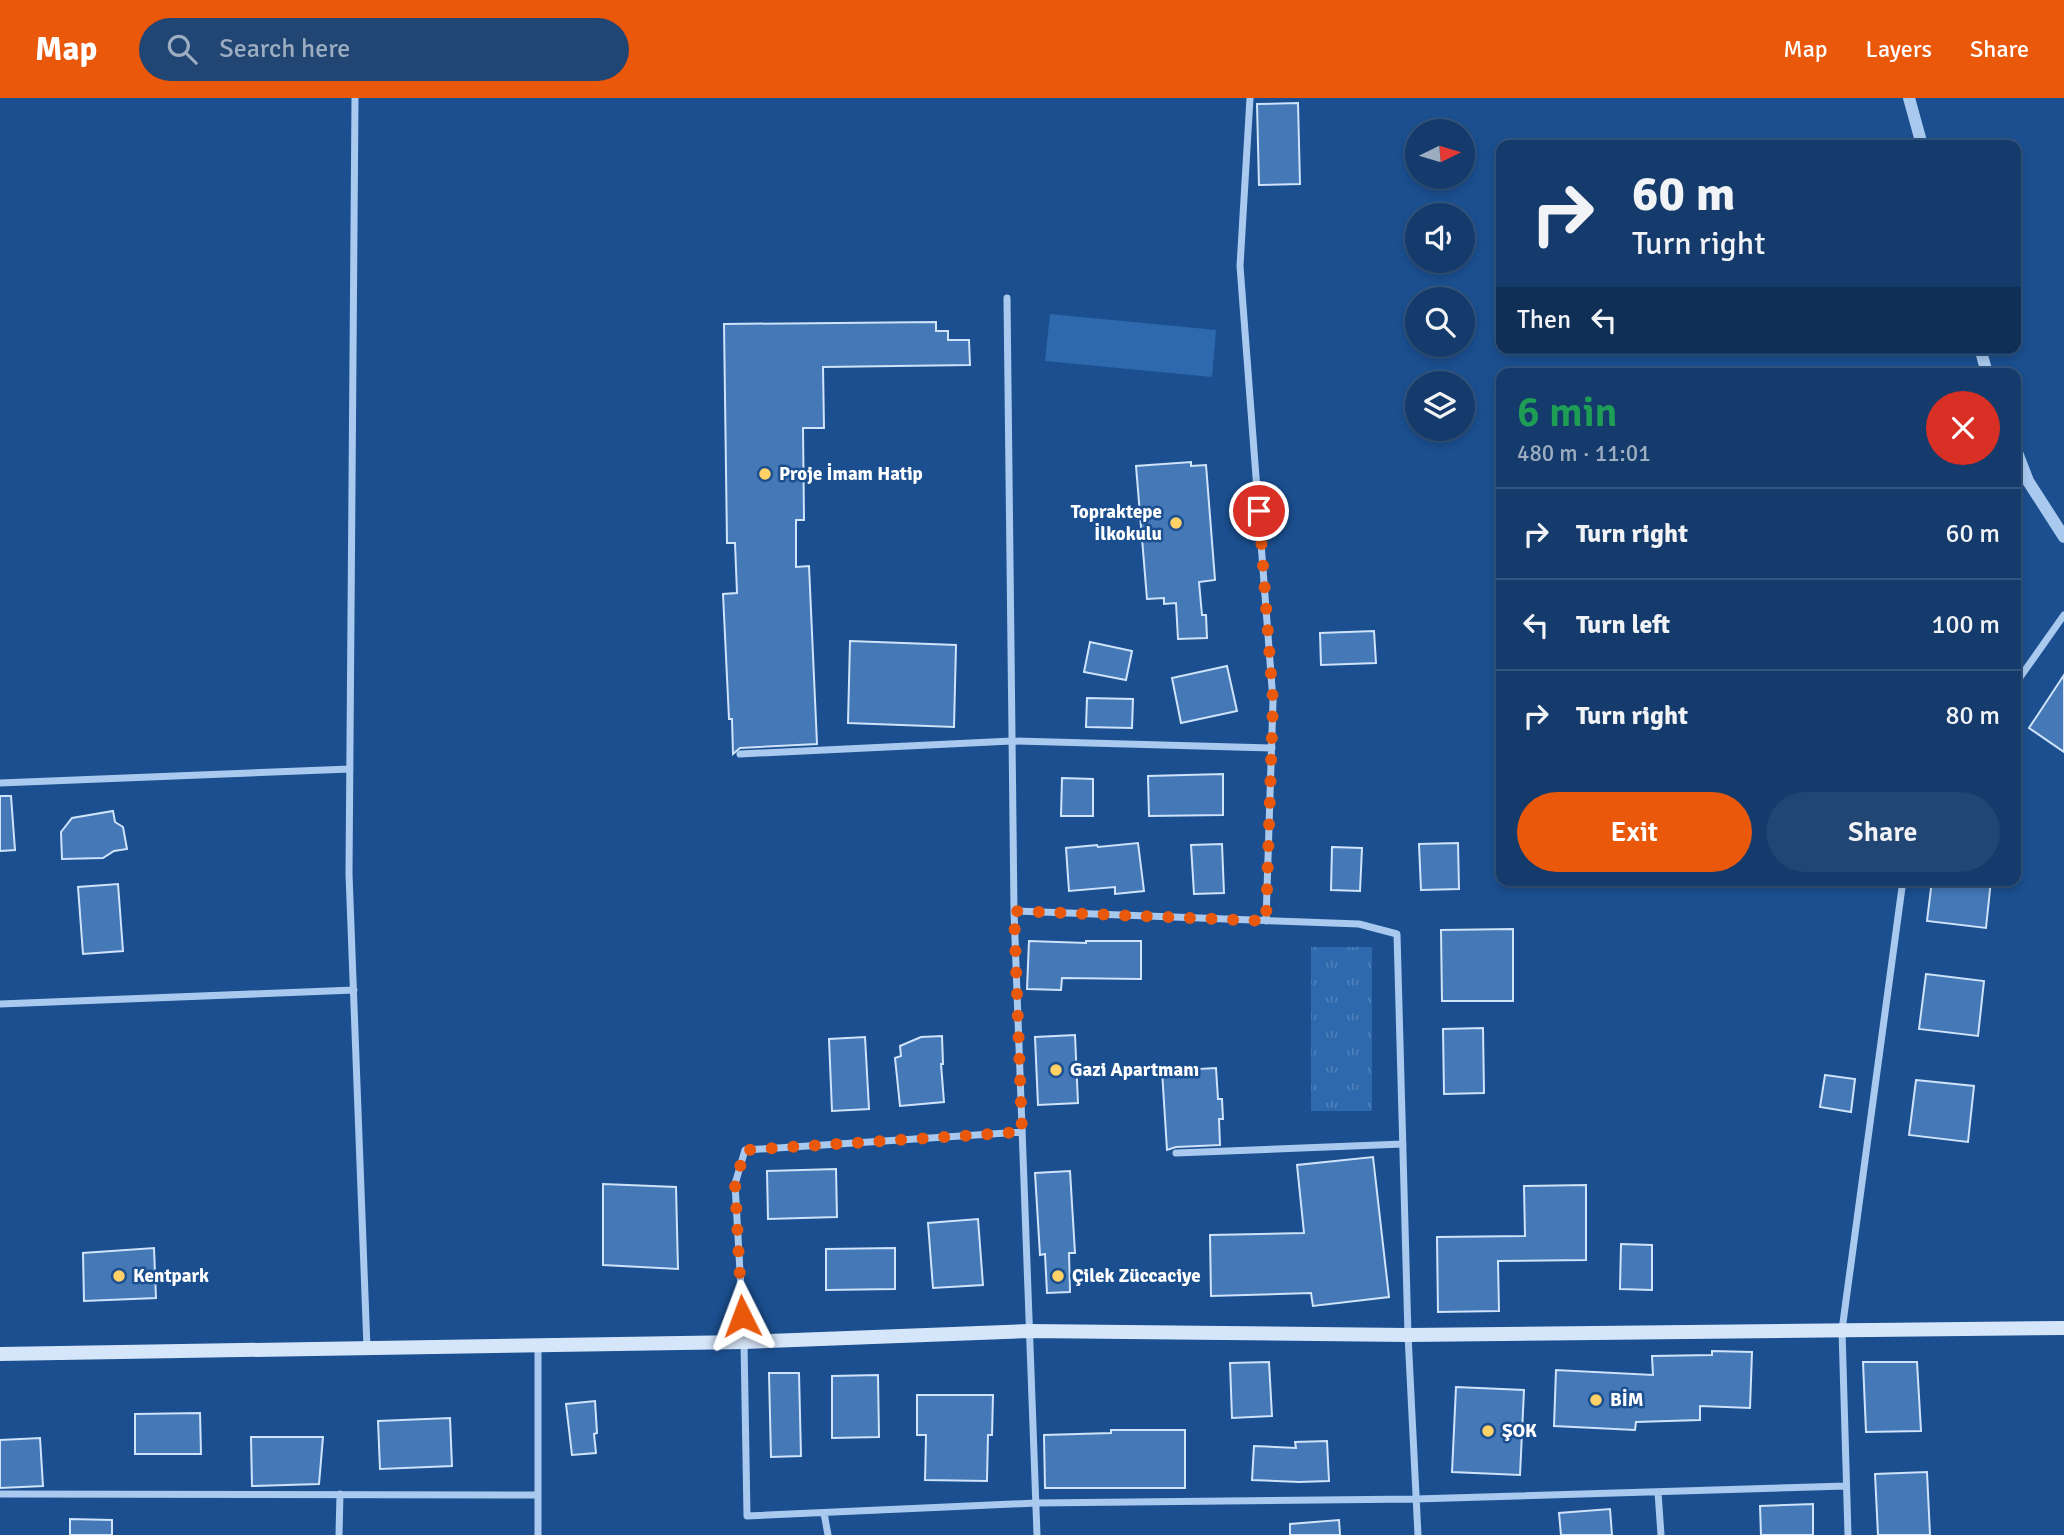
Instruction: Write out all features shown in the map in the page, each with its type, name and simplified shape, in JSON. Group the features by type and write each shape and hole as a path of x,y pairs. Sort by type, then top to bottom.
{"main road":[{"path":"0,1354 744,1342 1029,1331 1408,1335 2064,1328"}],"street":[{"path":"355,98 349,874 367,1348"},
{"path":"1250,98 1240,266 1273,701 1266,921"},
{"path":"1909,98 1921,140"},
{"path":"1007,298 1014,911 1037,1535"},
{"path":"2021,463 2028,481 2064,537"},
{"path":"2021,676 2064,615"},
{"path":"740,754 1012,741 1272,748"},
{"path":"0,783 350,769"},
{"path":"1848,1535 1842,1330 1902,886"},
{"path":"1014,911 1359,924 1397,934 1408,1335 1418,1535"},
{"path":"0,1004 354,990"},
{"path":"1022,1132 745,1150 735,1184 744,1342 747,1516 1036,1503 1416,1499 1846,1486"},
{"path":"1176,1153 1403,1144"},
{"path":"537,1535 538,1345"},
{"path":"1658,1492 1661,1535"},
{"path":"0,1494 537,1495"},
{"path":"339,1535 340,1494"},
{"path":"824,1513 828,1535"}],"green space":[{"path":"1050,314 1216,330 1212,377 1045,361"},
{"path":"1311,947 1372,947 1372,1111 1311,1111"}],"building":[{"path":"1298,103 1300,184 1259,185 1257,104"},
{"path":"936,322 936,331 948,331 948,340 969,340 970,365 823,367 824,428 803,428 804,520 796,520 796,567 809,566 817,744 740,748 733,754 723,594 737,593 735,543 727,543 724,324"},
{"name":"Topraktepe İlkokulu","path":"1191,462 1191,466 1206,465 1215,580 1199,582 1202,615 1206,615 1207,638 1178,639 1176,603 1164,604 1164,598 1147,599 1136,466"},
{"path":"1374,631 1376,663 1321,665 1320,633"},
{"path":"850,641 956,645 954,727 848,723"},
{"path":"1090,642 1132,651 1126,680 1084,672"},
{"path":"1227,666 1237,711 1181,723 1172,678"},
{"path":"2064,675 2064,752 2029,728"},
{"path":"1087,698 1133,699 1132,728 1086,727"},
{"path":"1223,774 1223,815 1149,816 1148,776"},
{"path":"1062,778 1093,779 1093,816 1061,816"},
{"path":"0,796 11,796 15,850 0,851"},
{"path":"113,811 115,822 123,827 127,849 114,851 103,858 62,859 61,832 72,818"},
{"path":"1138,843 1144,891 1115,894 1115,887 1069,891 1066,848"},
{"path":"1458,843 1459,889 1421,890 1419,844"},
{"path":"1222,844 1224,893 1194,894 1191,845"},
{"path":"1332,847 1362,848 1360,891 1331,890"},
{"path":"118,884 123,951 83,954 78,887"},
{"path":"1931,886 1990,886 1986,928 1927,921"},
{"path":"1513,929 1513,1001 1442,1001 1441,930"},
{"path":"1029,941 1141,941 1141,979 1062,978 1061,990 1027,989"},
{"path":"1926,974 1984,981 1978,1036 1919,1029"},
{"path":"1483,1028 1484,1093 1444,1094 1443,1029"},
{"name":"Gazi Apartmanı","path":"1075,1035 1078,1103 1038,1105 1035,1037"},
{"path":"942,1036 944,1102 900,1106 895,1058 901,1056 900,1046 921,1037"},
{"path":"865,1037 869,1109 832,1111 829,1039"},
{"path":"1216,1068 1218,1099 1222,1099 1223,1119 1219,1119 1220,1145 1176,1147 1167,1150 1162,1071"},
{"path":"1825,1075 1855,1079 1851,1112 1820,1107"},
{"path":"1916,1080 1974,1086 1968,1142 1909,1135"},
{"path":"1373,1157 1389,1297 1313,1306 1311,1293 1211,1296 1210,1235 1304,1233 1297,1165"},
{"path":"836,1169 837,1217 768,1219 767,1171"},
{"path":"1070,1171 1075,1253 1069,1253 1070,1292 1047,1293 1045,1254 1040,1255 1035,1173"},
{"path":"603,1184 676,1187 678,1269 603,1265"},
{"path":"1586,1185 1586,1260 1498,1261 1499,1311 1438,1312 1437,1237 1525,1236 1524,1186"},
{"path":"978,1219 983,1285 933,1288 928,1223"},
{"path":"1621,1244 1652,1245 1652,1290 1620,1289"},
{"name":"Kentpark","path":"154,1248 156,1298 84,1301 83,1253"},
{"path":"895,1248 895,1289 826,1290 826,1249"},
{"path":"1712,1351 1752,1352 1750,1408 1700,1406 1700,1420 1636,1422 1635,1430 1554,1426 1556,1370 1653,1375 1652,1356 1712,1355"},
{"path":"1269,1362 1272,1416 1232,1418 1230,1363"},
{"path":"1863,1362 1917,1362 1921,1431 1866,1432"},
{"path":"769,1373 799,1373 801,1456 771,1457"},
{"path":"878,1375 879,1437 832,1438 832,1376"},
{"name":"ŞOK","path":"1456,1387 1524,1390 1520,1475 1452,1472"},
{"path":"917,1395 993,1395 992,1435 988,1435 987,1481 925,1480 926,1435 917,1435"},
{"path":"595,1401 596,1453 572,1455 566,1404"},
{"path":"200,1413 201,1454 135,1454 135,1414"},
{"path":"450,1418 452,1466 380,1469 378,1421"},
{"path":"1111,1430 1185,1430 1185,1488 1045,1488 1044,1435 1111,1433"},
{"path":"251,1437 323,1437 319,1484 252,1486"},
{"path":"40,1438 43,1486 0,1488 0,1440"},
{"path":"1327,1441 1329,1481 1252,1480 1254,1446 1296,1448 1295,1442"},
{"path":"1927,1472 1930,1535 1878,1535 1875,1474"},
{"path":"1813,1504 1813,1535 1761,1535 1760,1506"},
{"path":"1610,1509 1612,1535 1561,1535 1559,1513"},
{"path":"70,1519 112,1520 112,1535 70,1535"},
{"path":"1339,1520 1340,1535 1290,1535 1290,1524"}],"place":[{"name":"Proje İmam Hatip","path":"765,474"},
{"name":"Topraktepe İlkokulu","path":"1176,523"},
{"name":"Gazi Apartmanı","path":"1056,1070"},
{"name":"Kentpark","path":"119,1276"},
{"name":"Çilek Züccaciye","path":"1058,1276"},
{"name":"BİM","path":"1596,1400"},
{"name":"ŞOK","path":"1488,1431"}],"route":[{"path":"742,1316 735,1184 745,1150 1022,1132 1014,911 1266,921 1273,701 1259,511"}]}
